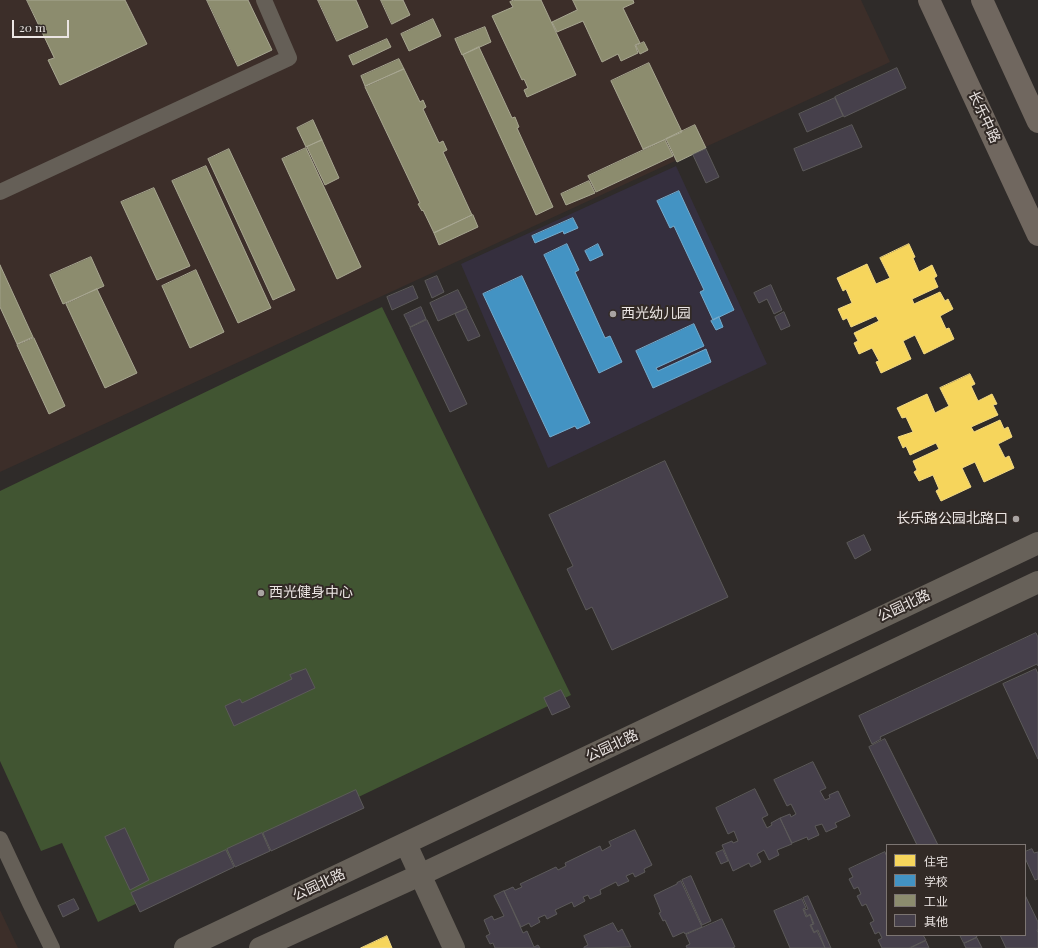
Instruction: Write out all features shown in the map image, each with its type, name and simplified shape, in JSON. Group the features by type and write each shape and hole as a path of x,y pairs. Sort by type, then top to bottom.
{"main road":[{"name":"长乐中路","path":"929,0 1038,234"},
{"path":"982,0 1038,122"},
{"name":"公园北路","path":"185,948 1038,543"},
{"path":"260,948 420,875 1038,582"},
{"path":"406,844 454,948"}],"street":[{"path":"0,192 289,58 264,0"},
{"path":"0,839 52,948"}],"shaded area":[{"path":"0,0 861,0 890,62 0,472"},
{"name":"西光幼儿园","path":"676,166 767,364 548,468 461,264"},
{"path":"0,910 18,948 0,948"}],"green space":[{"name":"西光健身中心","path":"382,307 571,695 98,922 62,843 41,851 0,761 0,491"}],"building: 住宅":[{"path":"909,244 915,257 913,258 919,272 932,265 937,276 934,278 938,287 912,299 914,304 940,292 945,301 948,299 953,309 940,316 946,329 949,328 954,339 924,354 915,335 903,341 911,359 881,373 876,362 879,361 872,348 859,354 854,343 858,341 854,333 879,321 876,316 851,327 847,318 843,320 838,309 852,303 846,289 843,291 837,278 867,264 876,284 890,278 880,258"},
{"path":"970,374 975,384 971,386 978,401 992,394 997,404 993,405 998,415 971,427 974,432 1000,420 1004,429 1008,427 1012,437 998,444 1005,458 1009,456 1014,468 984,482 975,462 962,468 971,487 941,501 936,491 939,489 933,475 919,481 914,472 917,470 913,461 939,449 936,443 910,455 906,446 903,448 898,437 913,432 906,417 902,418 897,408 927,394 935,413 949,406 940,388"},
{"path":"387,936 392,948 361,948"}],"building: 学校":[{"path":"679,191 734,310 713,320 700,292 704,290 674,226 670,228 657,201"},
{"path":"573,218 578,228 564,234 563,231 535,243 532,236"},
{"path":"567,244 579,270 575,272 605,338 610,336 622,362 599,373 544,255"},
{"path":"598,244 603,255 590,261 585,251"},
{"path":"522,276 590,423 577,429 575,426 550,437 483,294"},
{"path":"719,317 723,327 716,330 711,321"},
{"path":"694,324 704,346 656,368 658,371 706,349 711,362 653,388 636,351"}],"building: 工业":[{"path":"27,0 125,0 147,44 60,85 48,60 54,58"},
{"path":"207,0 248,0 272,50 238,66"},
{"path":"318,0 356,0 368,27 337,41"},
{"path":"381,0 403,0 410,15 392,24"},
{"path":"514,0 541,0 576,75 527,97 524,90 528,88 524,79 522,80 492,16 513,7 510,2"},
{"path":"573,0 633,0 634,3 623,8 640,43 635,45 638,53 621,61 618,54 602,62 583,21 557,32 552,22 577,10"},
{"path":"433,19 441,36 409,51 401,34"},
{"path":"485,27 491,42 462,55 455,39"},
{"path":"387,39 391,47 353,65 349,56"},
{"path":"644,42 648,50 640,54 636,46"},
{"path":"479,47 512,118 515,117 519,127 517,128 553,207 536,215 463,55"},
{"path":"399,59 404,69 365,86 361,76"},
{"path":"649,63 682,132 643,149 611,81"},
{"path":"404,69 420,102 423,100 426,107 423,109 439,143 443,141 447,150 443,152 472,215 434,233 423,210 422,211 418,204 420,203 365,87"},
{"path":"313,120 322,140 306,147 297,128"},
{"path":"695,125 706,148 677,162 666,139"},
{"path":"322,140 339,178 325,185 307,147"},
{"path":"665,140 673,156 596,192 588,176"},
{"path":"306,148 361,267 337,279 282,159"},
{"path":"229,149 295,290 273,300 208,159"},
{"path":"206,166 271,308 238,323 172,181"},
{"path":"589,181 595,193 566,205 561,194"},
{"path":"154,188 190,266 157,280 121,202"},
{"path":"473,215 478,227 439,245 434,233"},
{"path":"91,257 104,286 63,304 50,275"},
{"path":"0,265 33,337 17,344 0,307"},
{"path":"196,270 224,332 190,348 162,286"},
{"path":"97,289 137,373 105,388 66,304"},
{"path":"34,338 65,406 49,414 17,345"}],"building: 其他":[{"path":"897,68 906,88 844,117 835,97"},
{"path":"835,98 843,116 807,132 799,114"},
{"path":"852,125 862,147 803,171 794,149"},
{"path":"706,149 719,177 706,183 693,155"},
{"path":"437,276 444,292 432,298 425,281"},
{"path":"771,285 782,310 774,314 767,299 759,303 754,293"},
{"path":"413,286 418,298 392,310 387,297"},
{"path":"458,290 467,308 438,321 430,303"},
{"path":"421,307 426,319 410,327 404,315"},
{"path":"467,309 480,336 468,341 455,314"},
{"path":"784,312 790,326 781,330 775,317"},
{"path":"427,320 467,404 450,412 410,328"},
{"path":"665,461 728,597 612,650 592,607 586,610 567,569 573,566 549,515"},
{"path":"864,535 871,550 855,559 847,543"},
{"path":"1036,633 1038,637 1038,666 1037,664 880,737 881,739 872,744 859,716"},
{"path":"306,669 315,688 234,726 225,706 240,699 242,703 292,679 290,675"},
{"path":"1036,669 1038,674 1038,759 1003,684"},
{"path":"561,690 570,707 552,715 544,698"},
{"path":"885,739 938,844 917,844 869,747"},
{"path":"813,762 826,788 820,791 825,800 830,798 829,795 838,791 850,816 835,823 837,827 826,832 822,824 815,826 819,835 808,840 807,837 792,843 780,818 790,814 791,817 796,814 791,804 787,806 774,780"},
{"path":"755,789 768,815 762,818 767,828 772,825 771,823 780,818 792,844 777,850 779,855 769,860 764,850 757,854 761,862 751,867 749,863 733,871 722,845 732,841 733,843 738,841 734,831 728,834 716,808"},
{"path":"356,790 364,808 271,851 263,833"},
{"path":"125,828 149,880 130,890 105,837"},
{"path":"635,830 652,865 644,869 645,872 635,877 633,873 626,876 629,881 618,886 616,882 600,890 601,894 590,899 588,895 583,897 585,901 574,907 572,902 555,910 557,914 547,919 545,915 538,918 540,922 531,927 529,923 521,927 504,891 513,887 515,890 522,887 520,884 556,867 558,870 566,866 565,863 600,846 602,851 611,846 609,842"},
{"path":"262,833 270,851 235,867 227,849"},
{"path":"1032,849 1034,853 1038,852 1038,879 1035,880 1026,860 1026,852"},
{"path":"226,850 234,867 140,912 131,893"},
{"path":"723,850 728,861 721,864 716,853"},
{"path":"885,852 886,936 924,936 926,940 909,948 882,948 878,940 882,938 879,932 875,934 870,923 874,921 866,904 862,906 857,896 861,894 858,887 854,889 849,879 853,877 849,869"},
{"path":"691,876 711,921 702,925 682,880"},
{"path":"681,881 702,927 673,937 665,920 663,921 659,913 661,912 654,895"},
{"path":"504,891 523,933 527,931 534,947 538,945 540,948 495,948 493,943 490,944 486,936 490,934 484,920 492,916 494,920 504,916 494,896"},
{"path":"808,896 831,948 825,948 818,930 814,932 811,925 814,924 810,914 807,916 804,910 808,909 803,898"},
{"path":"1026,897 1038,922 1038,948 1006,948 1000,936 1026,936"},
{"path":"74,899 79,909 63,917 58,906"},
{"path":"802,899 806,908 803,909 806,917 810,915 813,924 810,925 814,933 817,931 825,948 790,948 774,911"},
{"path":"722,919 735,947 687,948 686,946 690,944 686,935"},
{"path":"613,923 618,932 622,929 631,947 584,948 588,945 584,936"},
{"path":"960,936 976,936 977,937 964,943"},
{"path":"977,938 982,948 966,948 964,944"},
{"path":"926,941 929,948 911,948"}],"place":[{"name":"西光幼儿园","path":"613,314"},
{"name":"长乐路公园北路口","path":"1016,519"},
{"name":"西光健身中心","path":"261,593"}]}
